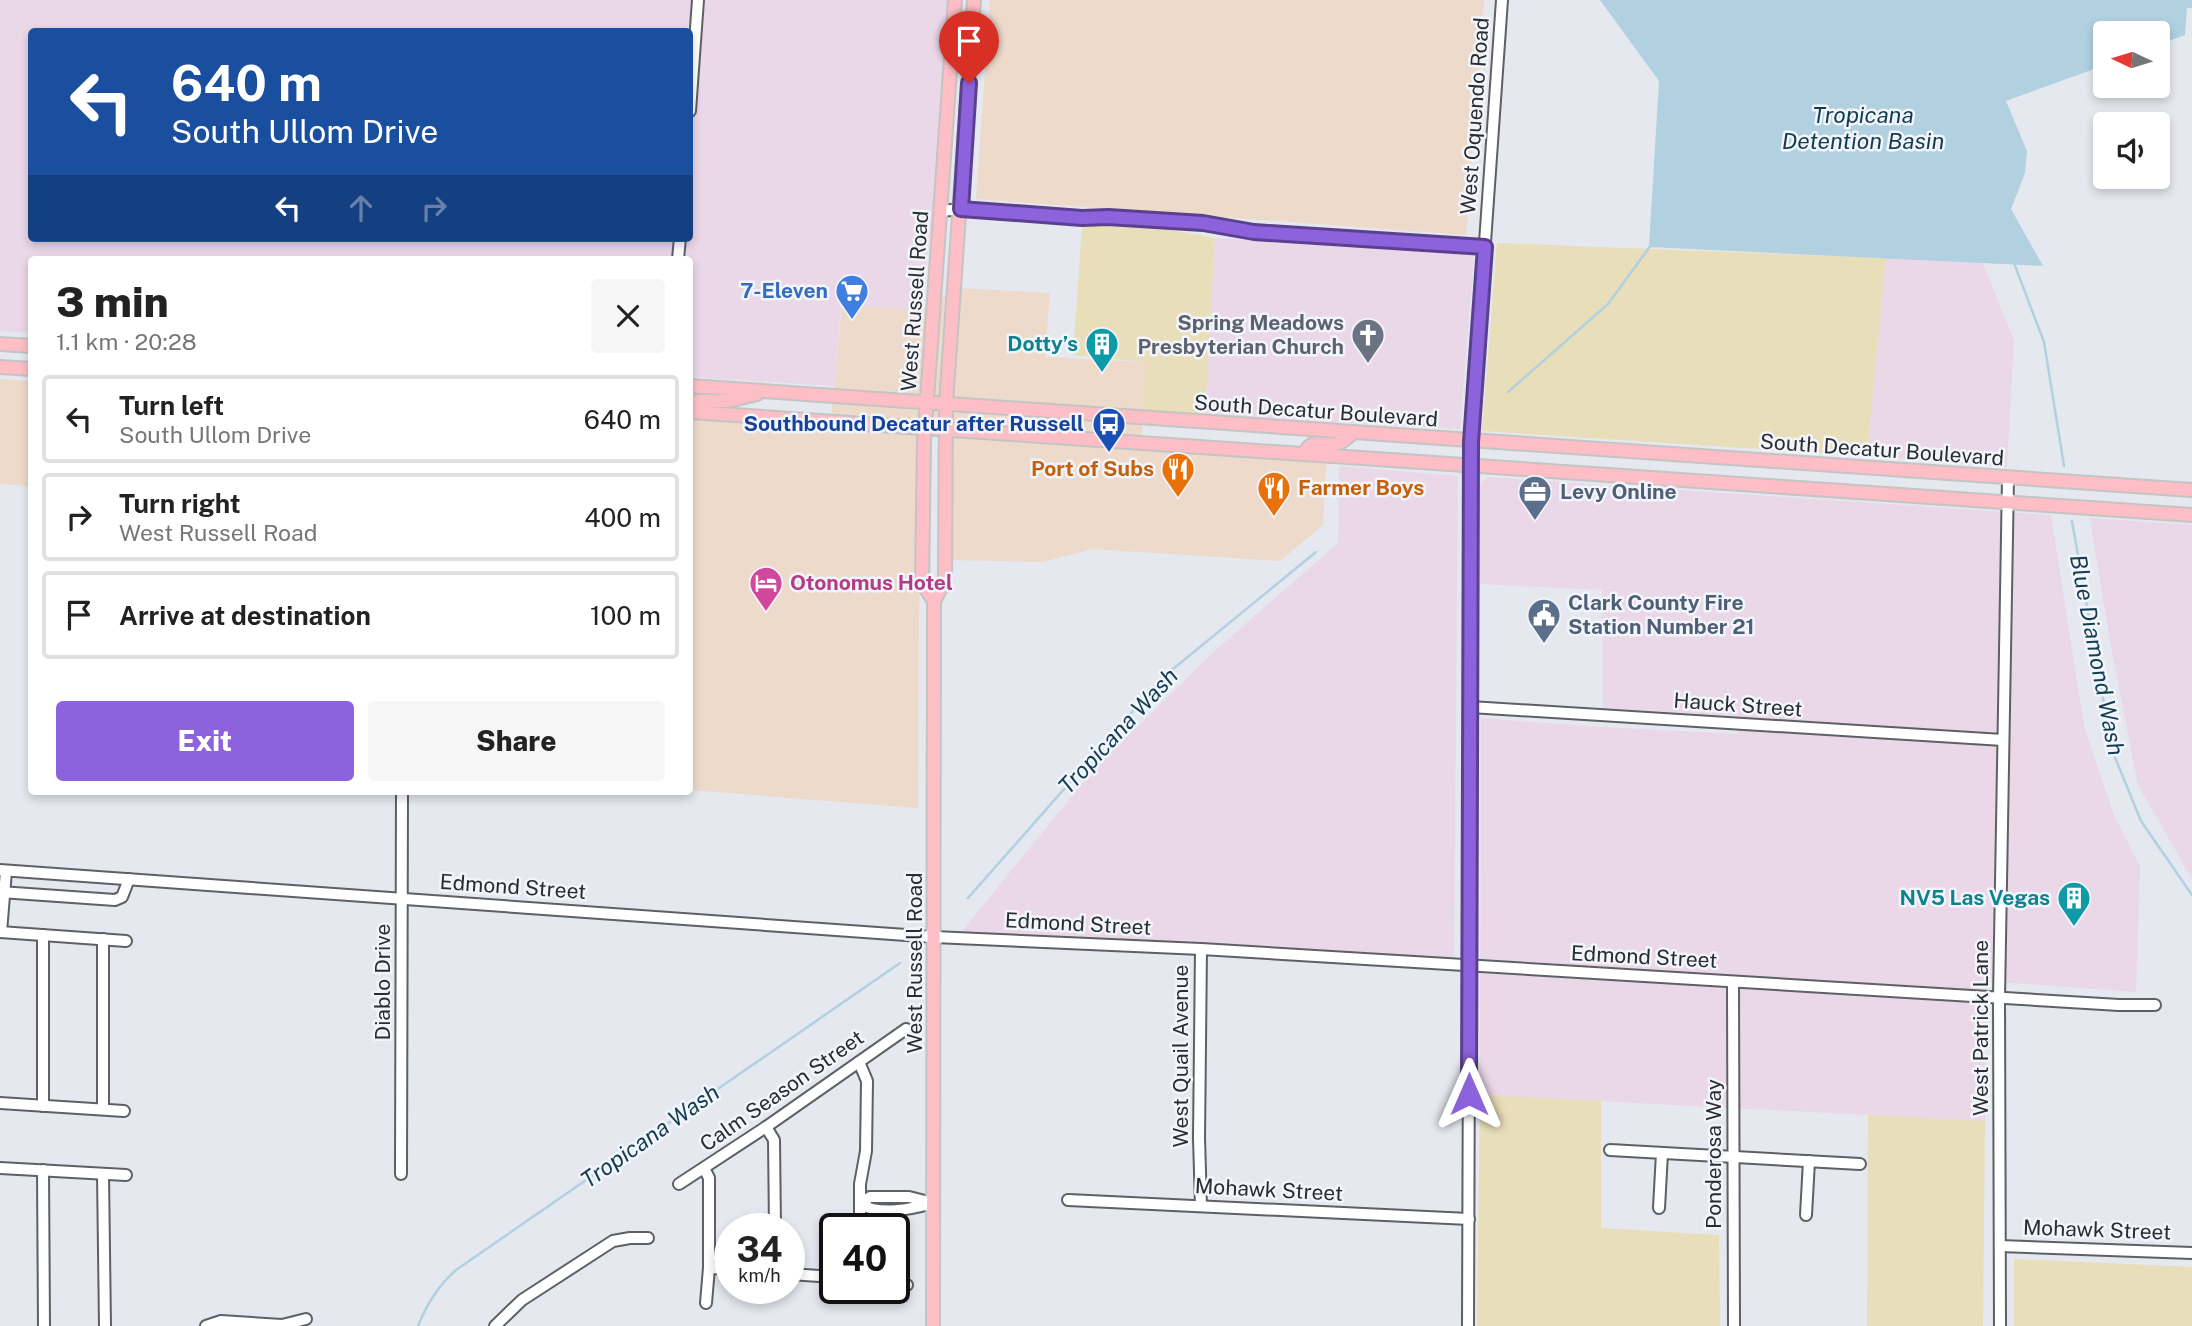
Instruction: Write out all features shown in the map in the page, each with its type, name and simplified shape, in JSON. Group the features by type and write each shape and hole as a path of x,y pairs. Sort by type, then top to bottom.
{"main road":[{"name":"West Russell Road","path":"934,601 922,583 925,428 955,0"},
{"name":"West Russell Road","path":"933,1326 934,601 945,580 946,404 974,0"},
{"path":"0,344 28,346"},
{"path":"0,367 28,369"},
{"name":"South Decatur Boulevard","path":"693,386 2192,490"},
{"path":"693,401 728,401 768,391"},
{"name":"South Decatur Boulevard","path":"693,412 2192,514"},
{"path":"1305,454 1311,445 1338,444 1353,433"}],"street":[{"path":"693,69 698,0"},
{"name":"West Oquendo Road","path":"1468,1326 1471,442 1502,0"},
{"path":"942,211 961,209 1203,223 1254,232 1485,247"},
{"name":"West Patrick Lane","path":"2000,1326 1999,998 2008,478"},
{"name":"Hauck Street","path":"1470,707 2003,740"},
{"name":"Diablo Drive","path":"401,1174 402,795"},
{"path":"3,871 1,932 126,941"},
{"name":"Edmond Street","path":"3,871 934,937 1201,949 1999,998 2155,1005"},
{"path":"2,893 115,900 122,897 129,879"},
{"path":"43,935 43,1106"},
{"path":"103,939 103,1110"},
{"name":"West Quail Avenue","path":"1201,949 1201,1206"},
{"name":"Ponderosa Way","path":"1733,982 1734,1326"},
{"name":"Calm Season Street","path":"678,1184 766,1127 906,1028"},
{"path":"859,1062 867,1081 866,1151 860,1184 860,1213"},
{"path":"0,1103 124,1111"},
{"path":"766,1127 775,1140 775,1213"},
{"path":"1610,1150 1860,1164"},
{"path":"1659,1208 1662,1153"},
{"path":"1806,1215 1809,1161"},
{"path":"0,1168 126,1175"},
{"path":"704,1168 709,1178 709,1268 706,1303"},
{"path":"43,1170 44,1326"},
{"path":"103,1174 105,1326"},
{"name":"Mohawk Street","path":"1068,1200 1469,1219"},
{"path":"860,1203 869,1209 909,1209 933,1203"},
{"path":"495,1326 522,1300 613,1241 648,1238"},
{"name":"Mohawk Street","path":"2000,1246 2192,1253"},
{"path":"709,1268 714,1268"},
{"path":"206,1326 221,1321 282,1325 306,1319"}],"shaded area":[{"path":"0,0 962,0 920,310 841,305 834,386 693,377 693,256 28,256 28,333 0,331"},
{"path":"990,0 1484,0 1466,235 976,199"},
{"path":"1215,238 1474,255 1460,429 1205,416"},
{"path":"1886,258 1983,263 2014,341 2007,467 1867,456"},
{"path":"958,288 1050,293 1045,357 1146,362 1141,449 1326,463 1323,525 1280,561 1092,549 1043,562 951,560 952,436 920,435 918,808 693,790 693,418 830,428 842,305 920,310"},
{"path":"0,379 28,381 28,486 0,484"},
{"path":"1339,466 1458,476 1454,958 958,936 1094,769 1218,648 1338,543"},
{"path":"1487,477 2051,515 2084,726 2114,815 2140,867 2136,992 1986,981 1985,1121 1480,1095 1481,718 1738,734 1737,716 1603,708 1602,590 1480,584 1479,487"},
{"path":"2090,518 2192,525 2192,879 2138,785"}],"sand":[{"path":"1083,214 1215,238 1205,416 1143,412 1146,362 1073,355"},
{"path":"1497,243 1886,258 1867,456 1482,431"},
{"path":"1480,1095 1601,1101 1601,1228 1719,1235 1720,1326 1477,1326"},
{"path":"1868,1115 1985,1121 1983,1326 1867,1326"},
{"path":"2014,1259 2192,1267 2192,1326 2014,1326"}],"water":[{"name":"Tropicana Detention Basin","path":"1600,0 2192,0 2192,8 2187,8 2185,35 2170,41 2170,21 2093,21 2093,69 2006,101 2027,151 2025,173 2011,209 2043,266 1649,247 1659,81"}],"waterway":[{"path":"1508,392 1608,304 1651,245"},
{"path":"2014,263 2044,342 2064,466"},
{"name":"Blue Diamond Wash","path":"2072,521 2112,750 2141,821 2192,895"},
{"name":"Tropicana Wash","path":"968,898 1162,678 1316,552"},
{"name":"Tropicana Wash","path":"418,1326 434,1295 456,1270 900,963"}],"place":[{"name":"7-Eleven","path":"852,321"},
{"name":"Spring Meadows Presbyterian Church","path":"1368,365"},
{"name":"Dotty’s","path":"1102,374"},
{"name":"Southbound Decatur after Russell","path":"1109,454"},
{"name":"Port of Subs","path":"1178,499"},
{"name":"Farmer Boys","path":"1274,518"},
{"name":"Levy Online","path":"1535,522"},
{"name":"Otonomus Hotel","path":"766,613"},
{"name":"Clark County Fire Station Number 21","path":"1544,645"},
{"name":"NV5 Las Vegas","path":"2074,928"}],"route":[{"path":"969,83 961,209 1203,223 1254,232 1485,247 1471,442 1469,1094"}]}
